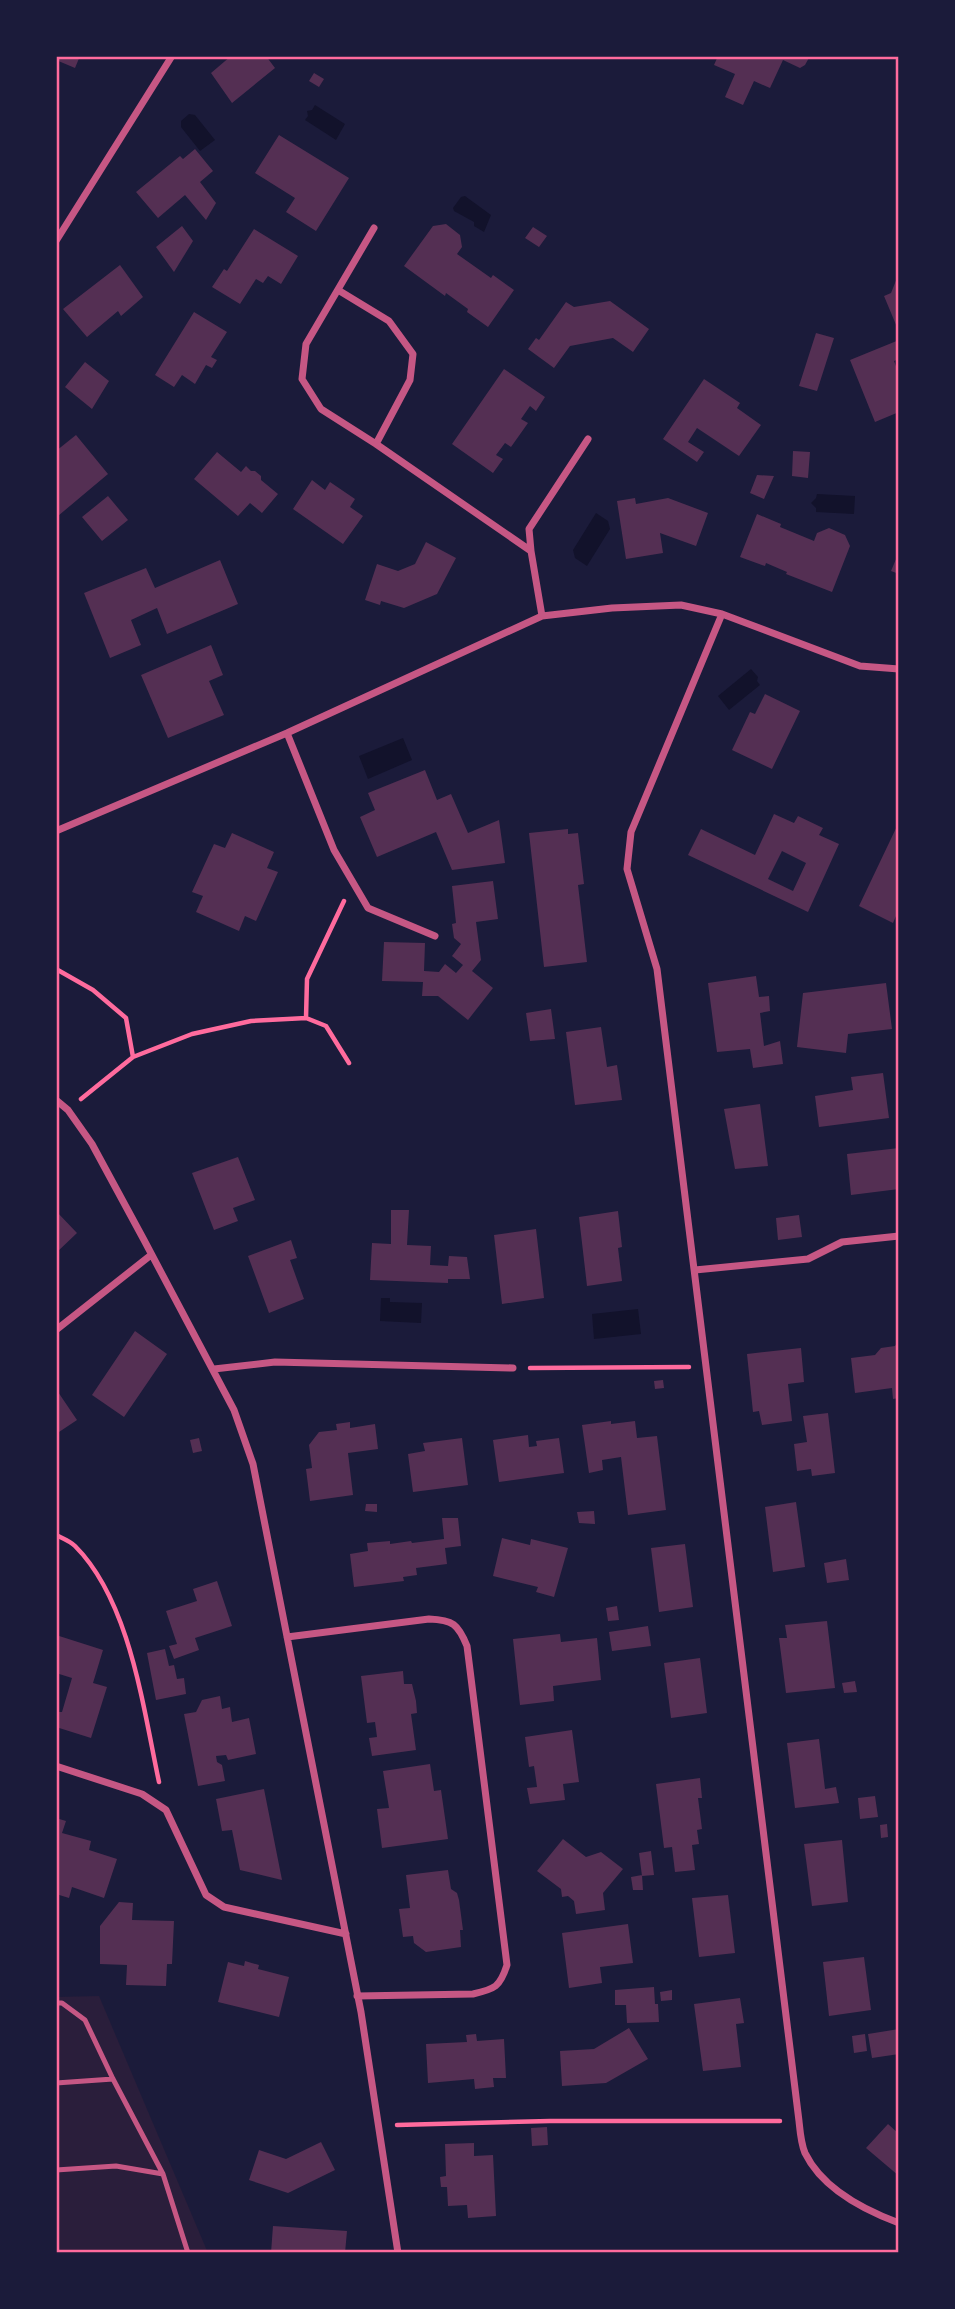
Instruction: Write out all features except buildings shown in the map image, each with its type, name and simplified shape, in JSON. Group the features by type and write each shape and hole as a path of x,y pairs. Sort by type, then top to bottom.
{"street":[{"path":"56,241 172,56"},
{"path":"374,228 306,344 302,379 321,410 376,444 531,551"},
{"path":"338,290 389,321 412,354 410,380 376,444"},
{"path":"542,616 528,528 588,439"},
{"path":"56,831 287,733 542,616 612,608 681,605 722,614 860,666 899,669"},
{"path":"722,614 631,832 627,869 657,970 804,2152 820,2174 844,2195 873,2213 899,2223"},
{"path":"287,733 334,850 368,908 435,936"},
{"path":"56,1100 68,1110 92,1144 214,1369 234,1410 253,1464 346,1934 380,2125 398,2253"},
{"path":"695,1270 808,1259 842,1242 899,1236"},
{"path":"56,1330 151,1255"},
{"path":"214,1369 275,1362 513,1368"},
{"path":"287,1637 447,1619 460,1629 467,1646 507,1965 502,1980 491,1990 473,1994 357,1996"},
{"path":"56,1766 142,1794 166,1810 206,1895 224,1907 346,1934"}],"lane":[{"path":"56,2003 62,2003 85,2020 163,2174 188,2253"},
{"path":"56,2083 113,2079"},
{"path":"56,2170 116,2166 163,2174"}],"path":[{"path":"306,1018 307,979 353,882"},
{"path":"56,969 93,990 126,1018 133,1057"},
{"path":"68,1110 133,1057 192,1034 251,1021 306,1018 326,1026 349,1063"},
{"path":"513,1368 708,1367"},
{"path":"56,1535 74,1544 111,1600 129,1645 166,1810"},
{"path":"380,2125 550,2121 799,2121"}],"shaded area":[{"path":"315,105 345,124 336,140 305,120 307,111 312,110"},
{"path":"189,114 195,115 215,140 200,151 181,127 181,121"},
{"path":"465,196 491,215 484,232 474,226 474,222 454,211 453,208 461,197"},
{"path":"817,494 855,496 854,514 816,512 811,503"},
{"path":"596,513 608,521 610,529 587,566 575,558 573,550"},
{"path":"751,669 758,677 760,685 729,710 718,696"},
{"path":"403,738 412,760 368,779 359,756"},
{"path":"381,1298 390,1298 390,1302 422,1303 421,1323 380,1321"},
{"path":"638,1309 641,1334 594,1339 592,1314"},
{"path":"99,1996 208,2253 56,2253 56,1997"}]}
